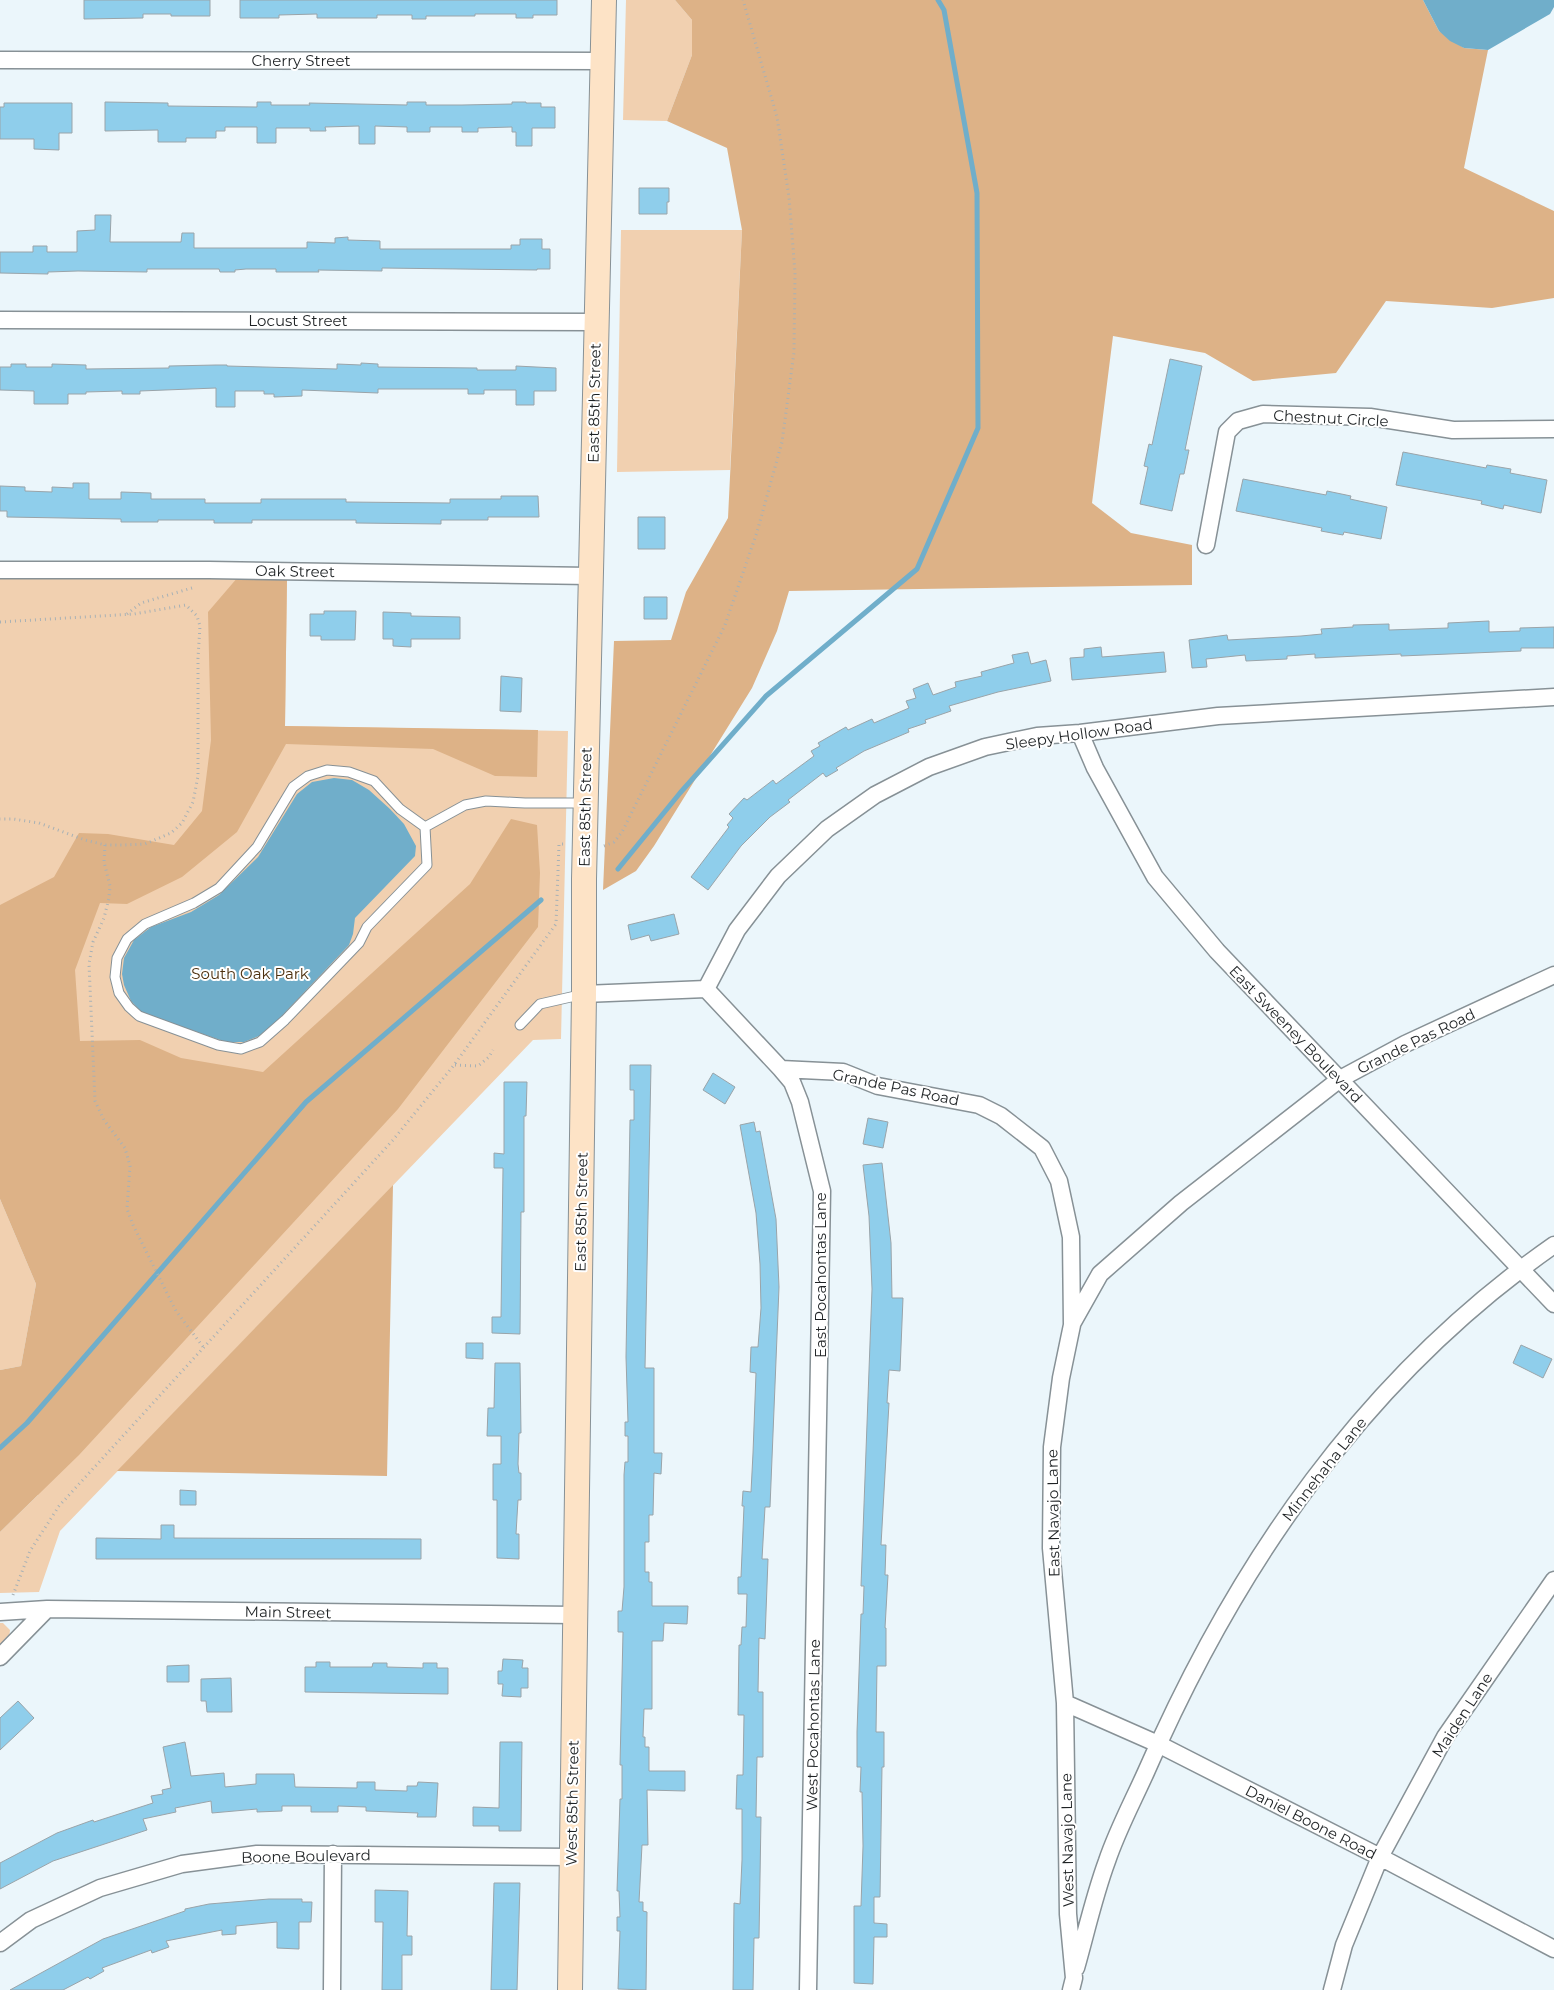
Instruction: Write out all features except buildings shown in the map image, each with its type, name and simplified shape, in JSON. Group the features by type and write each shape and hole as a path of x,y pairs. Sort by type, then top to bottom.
{"main road":[{"name":"East 85th Street","path":"575,1615 590,576 604,0"},
{"name":"West 85th Street","path":"570,1990 575,1615"}],"street":[{"name":"Cherry Street","path":"0,60 602,61"},
{"name":"Locust Street","path":"0,320 596,322"},
{"name":"Chestnut Circle","path":"1206,545 1227,432 1238,421 1263,414 1370,417 1453,430 1554,429"},
{"name":"Oak Street","path":"0,570 209,570 590,576"},
{"name":"Sleepy Hollow Road","path":"706,989 737,930 778,876 826,829 875,794 929,767 985,747 1036,736 1080,733 1218,716 1554,697"},
{"name":"East Sweeney Boulevard","path":"1080,733 1095,768 1155,877 1217,951 1312,1053 1340,1079 1554,1304"},
{"name":"Grande Pas Road","path":"1146,1233 1181,1203 1340,1079 1405,1044 1554,975"},
{"path":"584,994 706,989 780,1069"},
{"name":"Grande Pas Road","path":"780,1069 843,1072 878,1086 979,1105 1001,1116 1042,1148 1059,1181"},
{"name":"East Pocahontas Lane","path":"780,1069 792,1082 800,1102 822,1191 817,1459"},
{"name":"East Navajo Lane","path":"1059,1181 1072,1237 1072,1324 1052,1447 1051,1548 1065,1703"},
{"name":"East Navajo Lane","path":"1072,1324 1100,1274 1146,1233"},
{"name":"Minnehaha Lane","path":"1158,1744 1201,1654 1247,1575 1298,1500 1354,1429 1414,1362 1458,1320 1520,1269 1554,1245"},
{"name":"West Pocahontas Lane","path":"808,1990 817,1459"},
{"name":"Maiden Lane","path":"1332,1990 1344,1945 1380,1857 1445,1737 1554,1580"},
{"path":"0,1657 47,1609"},
{"name":"Main Street","path":"3,1612 47,1609 575,1615"},
{"name":"Daniel Boone Road","path":"1065,1703 1158,1744 1380,1857 1554,1949"},
{"name":"West Navajo Lane","path":"1065,1703 1068,1914 1073,1984"},
{"name":"West Navajo Lane","path":"1073,1984 1107,1861 1158,1744"},
{"name":"Boone Boulevard","path":"0,1943 31,1920 100,1888 182,1864 257,1854 572,1857"},
{"path":"332,1990 333,1854"}],"lane":[{"path":"327,770 342,771 374,781 400,809 426,827 427,865 367,927 360,943 285,1020 260,1042 241,1049 218,1045 139,1016 129,1007 119,993 115,977 117,958 127,939 145,924 194,903 219,888 257,846 293,787 308,776 327,770"},
{"path":"426,827 465,805 486,800 525,803 586,803"},
{"path":"520,1025 540,1004 584,994"}],"path":[{"path":"604,846 614,842 622,832 725,625 757,532 782,442 794,352 795,273 789,197 777,117 743,0"},
{"path":"126,614 142,603 209,583 209,570"},
{"path":"0,622 126,614 186,605 197,616 200,626 198,658 198,776 193,802 182,823 171,834 145,844 105,845 85,840 39,823 0,819"},
{"path":"3,1612 30,1551 59,1506 393,1140 454,1065 556,924 559,844 564,844"},
{"path":"105,845 104,862 110,886 110,898 104,918 93,942 89,964 95,1101 104,1120 125,1148 130,1166 127,1209 133,1225 176,1311 204,1348"},
{"path":"454,1065 478,1066 489,1057 493,1050"}],"green space":[{"path":"626,0 675,0 692,20 692,55 667,121 623,120"},
{"path":"621,230 742,230 730,470 617,472"},
{"name":"South Oak Park","path":"238,577 287,579 285,726 568,731 561,1039 533,1040 60,1531 39,1592 0,1593 0,1532 38,1495 46,1119 0,1118 0,579"},
{"path":"0,1199 36,1284 21,1366 0,1370"},
{"path":"0,1623 3,1623 10,1630 9,1638 0,1646"}],"shaded area":[{"path":"675,0 1423,0 1439,31 1464,48 1488,50 1464,168 1554,211 1554,298 1492,308 1386,301 1336,373 1253,381 1205,353 1113,336 1092,503 1131,533 1192,545 1192,585 789,591 777,631 752,688 654,846 636,871 603,890 614,641 671,640 686,592 728,518 742,230 727,148 667,121 692,55 692,20"},
{"path":"238,577 287,579 285,726 538,730 537,777 495,776 433,749 286,744 237,832 182,877 127,904 100,903 75,970 80,1041 140,1040 181,1058 263,1072 470,884 511,819 537,825 540,873 538,927 398,1109 79,1455 0,1532 0,1370 21,1366 36,1284 0,1199 0,905 54,877 79,833 108,834 174,845 202,811 211,740 208,612"},
{"path":"393,1185 387,1476 117,1471"}],"water":[{"path":"1423,0 1554,0 1554,7 1550,14 1488,50 1464,48 1450,41 1439,31"},
{"path":"334,778 352,780 369,790 404,824 416,846 415,856 355,918 353,934 349,945 277,1021 259,1036 244,1042 226,1042 142,1013 131,1001 124,985 122,974 124,958 134,940 151,927 191,912 219,895 258,857 297,794 312,782"}],"waterway":[{"path":"618,869 680,793 766,696 917,569 978,428 977,193 944,10 938,0"},
{"path":"0,1448 27,1423 306,1102 541,900"}]}
